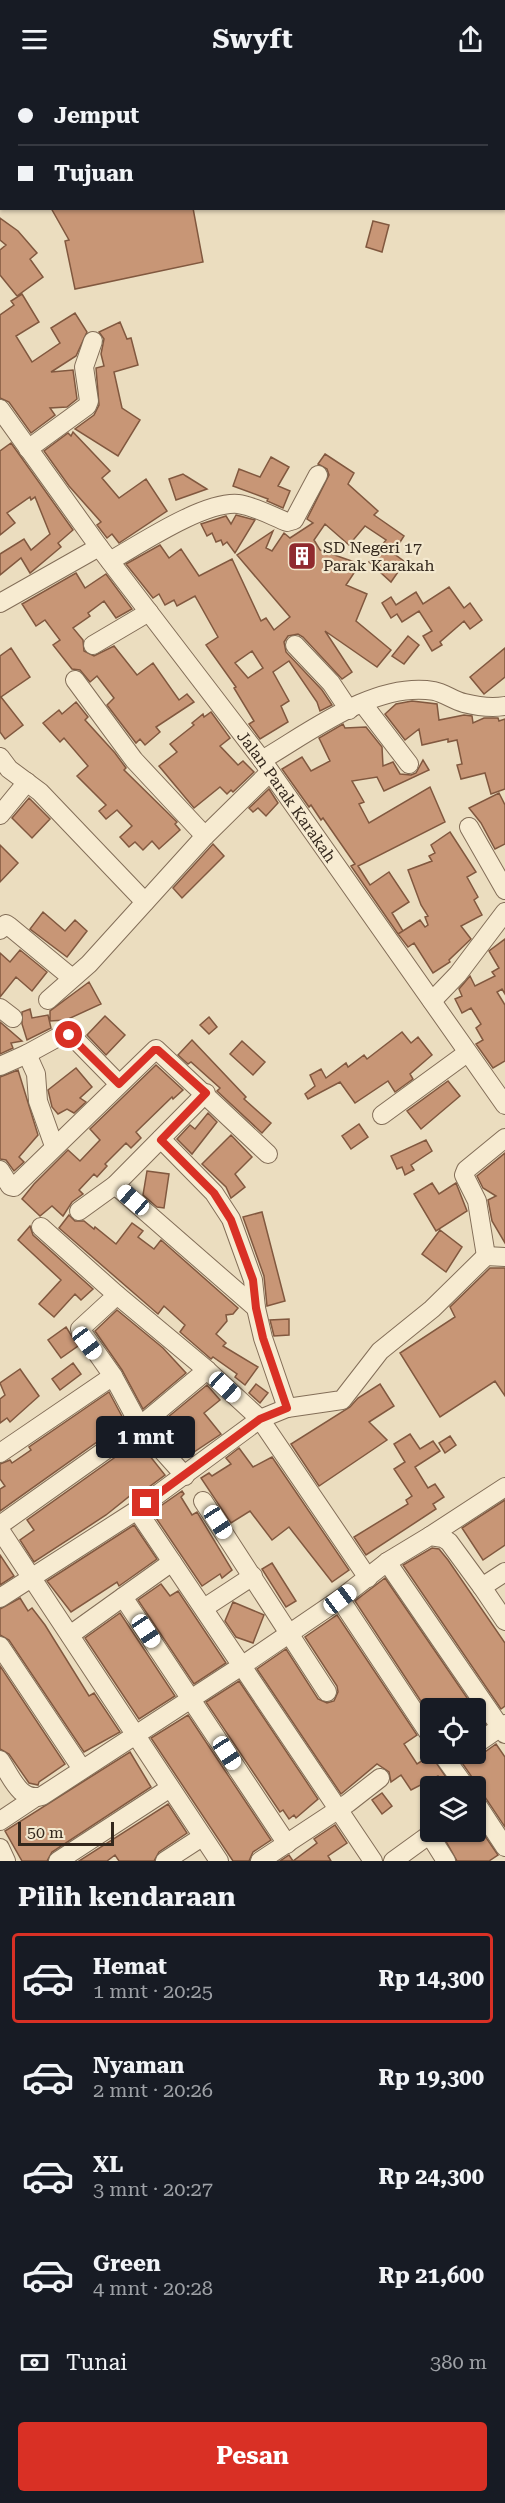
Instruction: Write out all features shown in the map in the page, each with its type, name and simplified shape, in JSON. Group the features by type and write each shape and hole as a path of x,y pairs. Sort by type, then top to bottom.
{"street":[{"path":"28,449 87,406 89,401 84,367 93,341"},
{"name":"Jalan Parak Karakah","path":"0,409 105,554 266,766 505,1105"},
{"path":"0,603 105,554 217,507 238,504 287,522 294,520 318,475"},
{"path":"93,645 149,612"},
{"path":"295,645 409,764"},
{"path":"75,680 134,760 205,836"},
{"path":"48,1000 89,964 266,766 356,707 385,693 410,690 435,691 465,704 505,706"},
{"path":"0,757 9,769 27,782 145,902"},
{"path":"0,815 27,782"},
{"path":"470,827 505,890"},
{"path":"432,1001 459,974 505,912"},
{"path":"0,930 6,924 9,926 72,978"},
{"path":"0,1066 60,1036 72,1036 119,1084"},
{"path":"0,1170 10,1186 14,1187 154,1050 158,1050 206,1093 268,1154"},
{"path":"382,1115 467,1053"},
{"path":"27,1054 36,1074 38,1101 54,1146"},
{"path":"79,1211 115,1185 206,1093"},
{"path":"486,1256 477,1201 464,1175 466,1170 505,1138"},
{"path":"161,1140 224,1206 253,1280 256,1308 287,1408"},
{"path":"115,1185 256,1308"},
{"path":"41,1227 207,1370 260,1419 368,1578"},
{"path":"146,1503 260,1419 287,1408 342,1400 380,1351 432,1309 486,1256 505,1257"},
{"path":"117,1294 80,1329 113,1377 140,1426 185,1476"},
{"path":"0,1525 140,1426 207,1370"},
{"path":"0,1454 113,1377"},
{"path":"0,1821 243,1665 340,1599 387,1562 505,1487"},
{"path":"203,1500 327,1692"},
{"path":"0,1598 137,1510 373,1861"},
{"path":"0,1530 219,1861"},
{"path":"430,1536 449,1542 505,1621"},
{"path":"70,1635 172,1562"},
{"path":"387,1562 504,1729 486,1739"},
{"path":"482,1587 505,1572"},
{"path":"204,1608 253,1576"},
{"path":"123,1597 287,1844"},
{"path":"340,1599 420,1720"},
{"path":"0,1646 82,1769"},
{"path":"0,1760 24,1796 33,1799"},
{"path":"260,1861 339,1809 380,1778"},
{"path":"58,1861 170,1788"},
{"path":"486,1818 505,1847"},
{"path":"165,1861 202,1837"},
{"path":"393,1861 420,1841"},
{"path":"436,1842 446,1861"},
{"path":"0,1848 6,1861"}],"building":[{"path":"52,210 193,210 203,262 75,289 65,241 69,240"},
{"path":"0,218 18,231 37,253 30,259 43,277 17,296 0,275 0,250 6,245 0,240"},
{"path":"373,221 389,225 382,252 366,247"},
{"path":"22,294 39,322 16,336 32,362 60,343 51,328 75,313 87,332 76,356 51,372 73,370 77,399 67,407 50,408 55,415 31,433 9,402 0,398 0,315 14,305 11,301"},
{"path":"120,322 127,339 131,338 138,365 114,372 122,408 140,420 118,456 75,429 94,415 99,405 96,368 104,366 101,354 104,339 99,332"},
{"path":"73,432 110,471 102,478 119,498 146,479 167,511 119,543 112,534 107,538 97,525 101,522 69,486 44,451 68,433 71,436"},
{"path":"11,443 73,530 58,543 61,547 30,573 21,558 0,575 0,554 24,539 31,550 50,534 35,497 31,500 30,497 7,513 15,523 0,535 0,451"},
{"path":"325,454 354,473 348,484 378,511 374,515 404,536 393,553 405,562 391,582 369,562 386,540 365,526 349,545 325,524 314,540 320,550 360,564 346,585 367,594 356,621 391,650 377,667 325,631 352,672 342,679 303,637 298,634 288,636 284,642 286,652 322,690 332,705 320,711 317,702 289,661 273,672 289,701 281,706 288,722 260,739 249,724 254,721 234,688 236,687 206,645 218,637 195,596 177,606 174,600 165,605 159,594 153,598 126,564 160,545 169,558 181,549 199,576 232,559 261,621 266,618 274,630 290,617 237,555 273,531 266,548 272,551 284,533 290,538 313,523 307,519 329,475 327,469 318,464","holes":["252,651 263,668 248,678 235,663"]},
{"path":"271,457 289,467 278,486 290,491 283,508 267,501 268,499 233,486 239,469 260,477"},
{"path":"183,474 207,489 176,500 169,479"},
{"path":"236,515 255,520 235,553 227,542 223,545 221,540 216,542 212,533 207,536 201,524 226,516 231,524"},
{"path":"76,573 85,588 106,574 132,609 116,618 104,601 88,613 90,616 73,628 83,640 84,651 94,656 114,646 137,675 153,663 179,700 187,694 194,702 156,727 160,732 145,745 140,739 136,743 107,705 114,698 97,676 90,682 80,670 72,669 53,645 60,640 45,620 36,626 22,604"},
{"path":"449,587 464,608 470,603 482,620 470,629 464,621 440,642 442,645 432,651 423,636 432,631 419,611 402,622 397,614 391,618 382,603 391,597 396,605 416,592 423,604"},
{"path":"408,636 419,645 404,664 392,656"},
{"path":"11,648 30,677 1,697 23,725 5,739 0,732 0,656"},
{"path":"505,648 505,677 484,694 470,677"},
{"path":"412,701 437,704 439,720 464,715 472,716 473,723 484,718 498,718 499,721 505,719 505,789 491,794 485,773 461,779 457,765 462,764 457,740 448,742 448,739 422,745 419,729 405,740 385,714 396,704"},
{"path":"76,702 88,717 85,720 115,753 126,768 124,770 177,822 175,824 180,830 159,849 152,841 143,850 135,842 129,847 120,837 132,826 117,810 106,819 99,811 106,805 77,776 88,766 64,738 60,742 43,723 59,710 62,714"},
{"path":"211,712 230,738 220,746 238,765 243,761 254,772 233,792 231,790 227,794 220,787 194,808 159,766 177,752 170,744 194,725 192,723 203,714 204,717"},
{"path":"343,724 345,728 366,727 382,747 383,766 393,762 400,774 411,775 416,773 423,760 429,770 384,791 377,777 352,781 364,802 359,804 369,823 430,787 445,822 358,866 370,885 389,872 409,902 392,913 403,931 398,934 351,866 355,864 323,818 321,820 311,805 309,807 282,769 302,757 311,771 330,761 319,738"},
{"path":"269,789 278,803 266,816 258,808 253,812 249,808"},
{"path":"499,793 505,805 505,844 495,849 481,823 469,808"},
{"path":"29,798 50,819 32,838 12,818"},
{"path":"450,832 476,872 467,877 478,897 474,900 482,915 461,926 471,939 449,960 450,962 433,973 414,943 408,947 398,934 420,920 425,927 428,925 425,917 428,916 421,905 408,870 432,861 429,856 435,853 431,845"},
{"path":"213,844 224,856 182,898 173,888"},
{"path":"0,845 18,863 0,882"},
{"path":"43,912 65,931 75,920 87,931 67,957 30,929"},
{"path":"505,939 505,994 502,989 497,992 505,1005 505,1061 493,1068 476,1044 483,1040 476,1028 481,1024 471,1008 462,1013 455,999 462,996 459,989 470,976 475,986 495,976 492,972 499,968 489,951"},
{"path":"20,950 47,972 32,991 16,977 0,997 0,953 10,962"},
{"path":"89,982 101,1004 66,1020 50,1021 50,1011"},
{"path":"30,1009 32,1018 48,1015 51,1028 27,1040 22,1024 22,1012"},
{"path":"105,1016 125,1035 106,1055 87,1035"},
{"path":"209,1017 217,1027 209,1034 200,1025"},
{"path":"0,1022 22,1041 11,1043 13,1048 0,1054"},
{"path":"402,1032 411,1043 418,1037 432,1055 410,1074 413,1079 395,1092 388,1081 355,1103 340,1082 308,1099 305,1094 315,1086 310,1075 321,1069 326,1078 346,1063 348,1067 364,1055 367,1059"},
{"path":"192,1040 246,1097 244,1099 271,1123 262,1133 217,1091 220,1088 191,1062 188,1064 178,1055"},
{"path":"242,1041 265,1062 253,1075 230,1054"},
{"path":"156,1065 183,1090 173,1099 172,1097 136,1132 141,1138 131,1148 126,1143 105,1164 107,1166 97,1177 94,1174 79,1190 83,1194 72,1202 63,1216 52,1206 40,1216 22,1199 68,1150 80,1161 100,1140 90,1129"},
{"path":"76,1068 92,1087 80,1098 86,1102 74,1113 67,1109 58,1114 52,1107 48,1090"},
{"path":"18,1070 38,1135 19,1157 24,1162 14,1171 6,1160 0,1159 0,1077"},
{"path":"448,1081 460,1096 421,1129 407,1111"},
{"path":"208,1113 217,1122 192,1154 177,1139 190,1125 195,1129"},
{"path":"359,1124 368,1137 351,1149 342,1136"},
{"path":"231,1135 252,1157 235,1174 245,1187 231,1198 226,1187 202,1164"},
{"path":"426,1140 432,1151 411,1165 414,1170 405,1175 402,1167 397,1169 391,1156"},
{"path":"505,1153 505,1243 492,1221 488,1200 496,1196 483,1188 477,1176"},
{"path":"147,1171 169,1174 164,1208 157,1207 143,1195"},
{"path":"432,1183 439,1194 456,1183 467,1211 436,1231 414,1194"},
{"path":"262,1212 285,1301 267,1306 264,1276 243,1217"},
{"path":"69,1215 75,1221 84,1221 94,1229 95,1227 116,1244 132,1223 143,1231 138,1237 154,1249 161,1240 238,1308 233,1314 226,1315 227,1321 216,1334 226,1343 223,1346 258,1367 245,1385 235,1377 237,1374 213,1357 211,1359 180,1332 185,1325 164,1306 158,1314 59,1228"},
{"path":"30,1226 33,1235 93,1289 81,1300 75,1294 54,1317 39,1304 61,1280 18,1240"},
{"path":"440,1230 462,1247 446,1272 422,1254"},
{"path":"490,1268 505,1268 505,1396 495,1381 440,1417 400,1353 455,1317 450,1307"},
{"path":"117,1310 163,1348 186,1373 143,1409 122,1370 95,1331"},
{"path":"289,1319 289,1335 274,1336 270,1320"},
{"path":"66,1327 78,1346 61,1358 48,1340"},
{"path":"73,1363 81,1374 60,1390 52,1379"},
{"path":"20,1369 39,1396 10,1422 7,1418 0,1423 0,1399 5,1395 0,1383"},
{"path":"256,1384 268,1393 260,1403 249,1393"},
{"path":"380,1384 394,1406 369,1422 387,1440 319,1486 291,1444 350,1407 358,1398"},
{"path":"207,1385 220,1400 204,1413 221,1434 194,1452 180,1431 168,1440 156,1427"},
{"path":"109,1392 125,1422 0,1511 0,1489 5,1486 0,1479 0,1464 10,1460 12,1463 31,1450 29,1447"},
{"path":"410,1434 420,1449 433,1441 440,1451 415,1467 428,1488 435,1484 444,1497 433,1504 436,1509 366,1555 354,1537 408,1504 406,1500 412,1496 394,1469 405,1462 394,1444"},
{"path":"450,1436 456,1445 445,1453 439,1443"},
{"path":"138,1441 165,1475 138,1495 136,1491 106,1515 34,1562 20,1540 34,1530 27,1520"},
{"path":"239,1448 253,1467 272,1457 349,1570 332,1582 289,1527 272,1540 250,1511 231,1523 201,1478 209,1473 212,1476 231,1464 226,1458"},
{"path":"182,1491 184,1494 181,1497 192,1515 197,1512 232,1570 222,1578 220,1574 202,1586 152,1512"},
{"path":"505,1500 505,1545 483,1560 462,1528"},
{"path":"134,1525 157,1559 119,1586 117,1582 71,1612 47,1581"},
{"path":"432,1548 439,1549 448,1560 505,1643 505,1706 501,1709 403,1565"},
{"path":"0,1555 14,1576 0,1585"},
{"path":"272,1563 296,1601 286,1607 262,1569"},
{"path":"385,1578 467,1698 420,1700 355,1601"},
{"path":"161,1584 170,1596 178,1591 226,1663 194,1684 138,1600"},
{"path":"20,1598 28,1611 32,1608 45,1625 89,1696 94,1693 120,1732 84,1752 9,1640 0,1635 0,1609"},
{"path":"233,1602 264,1615 253,1643 236,1637 225,1621"},
{"path":"120,1613 175,1696 139,1719 85,1638"},
{"path":"337,1615 417,1735 404,1744 417,1764 420,1762 420,1764 437,1764 445,1776 420,1776 420,1785 411,1790 401,1775 391,1782 389,1772 377,1764 341,1794 257,1669 286,1649 318,1699 327,1703 334,1701 338,1692 337,1686 305,1637"},
{"path":"0,1666 65,1764 38,1785 29,1783 9,1754 0,1749"},
{"path":"239,1681 318,1799 296,1818 294,1815 289,1819 283,1810 280,1812 206,1702"},
{"path":"188,1715 271,1840 253,1852 249,1861 233,1861 151,1738"},
{"path":"496,1744 505,1757 505,1827 486,1798 486,1776 471,1776 463,1764 486,1764 486,1751"},
{"path":"130,1752 151,1787 52,1852 47,1861 22,1861 5,1831"},
{"path":"382,1793 392,1806 382,1814 372,1800"},
{"path":"168,1804 187,1833 159,1852 154,1861 119,1861 115,1855 107,1861 79,1861"},
{"path":"335,1825 347,1843 328,1856 331,1861 293,1861 317,1843 314,1839"},
{"path":"486,1838 498,1855 489,1861 457,1861 446,1842 486,1842"},
{"path":"289,1855 293,1861 280,1861"}],"place":[{"name":"SD Negeri 17 Parak Karakah","path":"302,556"}],"route":[{"path":"69,1035 76,1039 119,1084 154,1050 158,1050 206,1093 161,1140 214,1193 231,1220 253,1280 256,1308 263,1338 287,1408 260,1419 146,1503"}]}
